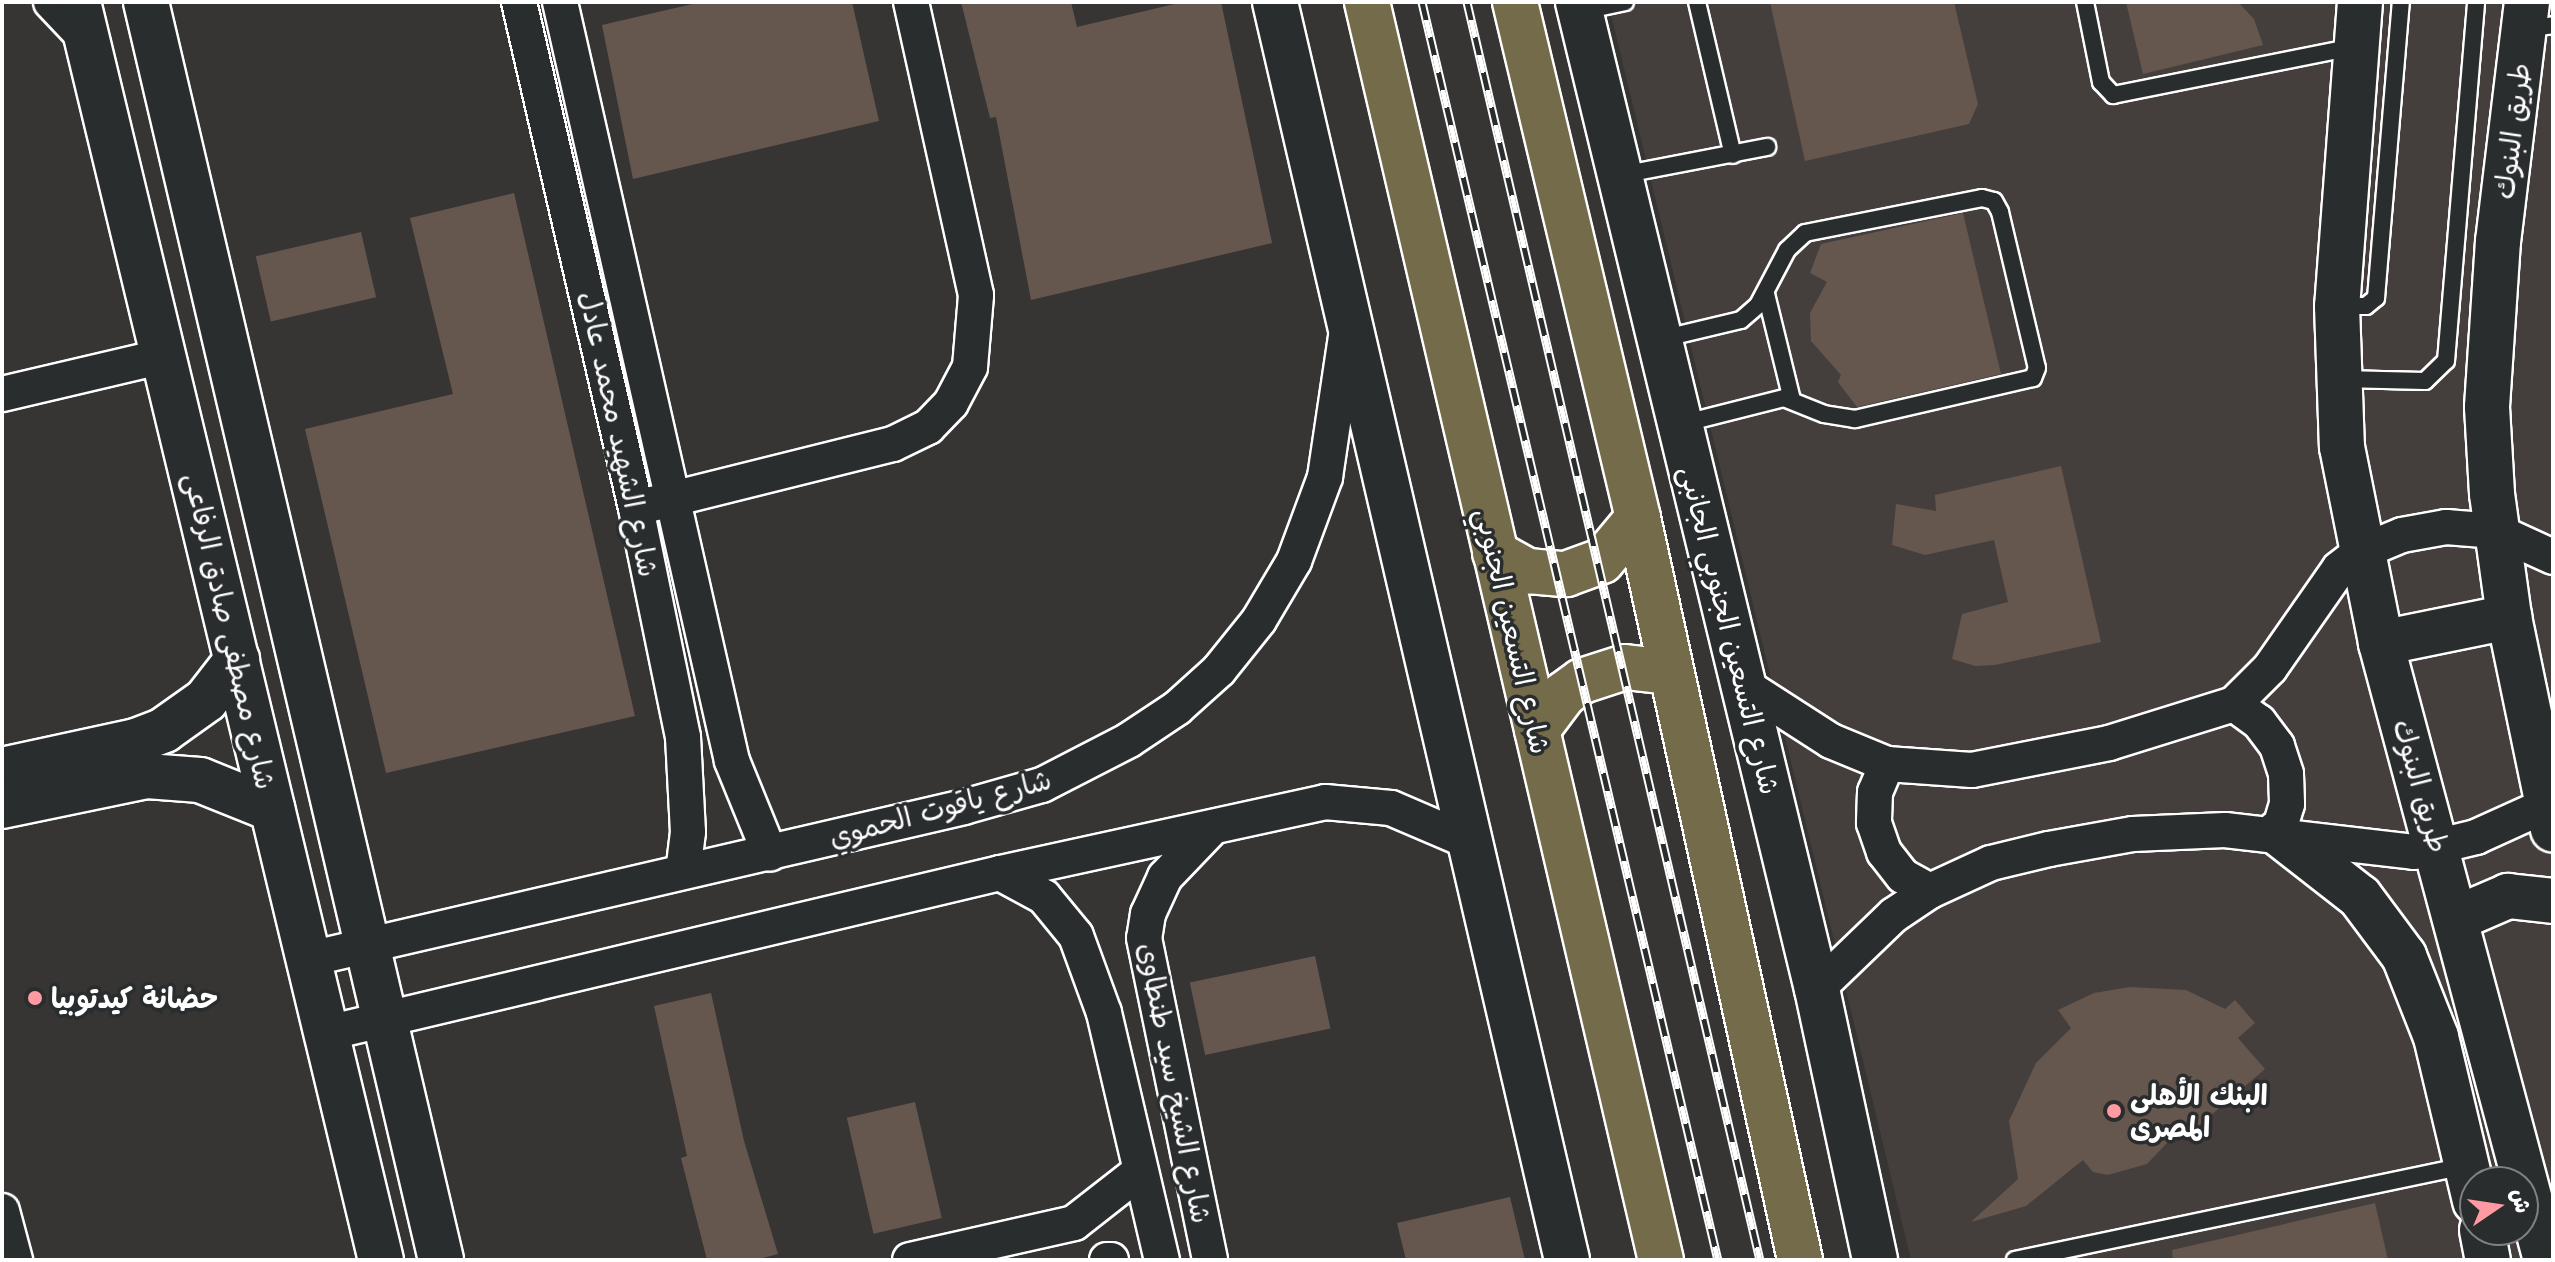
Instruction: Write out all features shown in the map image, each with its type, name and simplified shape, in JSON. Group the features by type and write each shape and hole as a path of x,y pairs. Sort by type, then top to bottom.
{"highway":[{"name":"شارع التسعين الجنوبي","path":"1367,2 1661,1260"},
{"path":"1515,2 1638,518 1669,672 1800,1260"},
{"path":"1495,553 1528,571 1566,574 1602,561 1638,518"},
{"path":"1537,730 1564,694 1593,677 1625,667 1669,672"}],"street":[{"path":"51,2 83,21"},
{"path":"146,2 441,1260"},
{"name":"شارع الشهيد محمد عادل","path":"519,2 636,508 683,737 688,832 683,871"},
{"path":"636,508 893,444 928,427 951,403 970,367 976,295 911,2"},
{"path":"1275,2 1567,1260"},
{"name":"طريق البنوك","path":"2360,2 2337,306 2337,379 2342,447 2381,643 2438,846 2546,1260"},
{"name":"شارع التسعين الجنوبي الجانبى","path":"1579,7 1817,989 1875,1260"},
{"path":"529,44 563,18"},
{"name":"شارع الشهيد محمد عادل","path":"563,18 732,761 770,854"},
{"name":"طريق البنوك","path":"2535,19 2488,367 2496,531 2509,617 2551,812"},
{"name":"شارع مصطفى صادق الرفاعى","path":"83,21 381,1260"},
{"name":"شارع ياقوت الحموي","path":"309,959 683,871 770,854 1042,785 1129,740 1207,680 1266,610 1314,512 1336,428 1348,320"},
{"path":"2,394 164,356"},
{"path":"1744,685 1831,741 1887,764 1972,770 2109,743 2234,704 2270,668 2339,569 2361,552 2402,535 2446,527 2496,531 2553,557"},
{"path":"2381,643 2509,617"},
{"path":"2,770 136,741 164,730 206,700 237,660"},
{"path":"2234,704 2259,722 2282,760 2287,804 2278,833"},
{"path":"1887,764 1875,792 1874,823 1884,852 1903,876 1930,891"},
{"path":"2,806 147,776 200,780 272,809"},
{"path":"327,1033 1000,873 1209,831 1325,802 1353,802 1391,808 1468,841"},
{"path":"1817,989 1894,915 1930,891 1991,863 2098,840 2225,830 2278,833 2387,852 2438,846 2551,812"},
{"name":"شارع الشيخ سيد طنطاوى","path":"1209,831 1165,877 1148,914 1144,938 1210,1260"},
{"path":"2278,833 2337,877 2383,924 2422,995 2439,1049 2467,1166"},
{"name":"شارع الشيخ سيد طنطاوى","path":"1000,873 1044,897 1076,936 1104,1013 1162,1260"},
{"path":"2457,918 2508,896 2553,901"},
{"path":"2439,1049 2488,1036"},
{"path":"910,1260 1043,1246 1139,1172"},
{"path":"2,1211 15,1260"}],"lane":[{"path":"1579,7 1625,2"},
{"path":"1697,2 1733,155"},
{"path":"2085,2 2101,82 2113,95 2355,47"},
{"path":"2337,306 2366,306 2376,298 2401,2"},
{"path":"2337,379 2425,381 2446,361 2476,2"},
{"path":"1620,175 1767,147"},
{"path":"1660,339 1741,320 1766,294 1787,250 1805,233 1982,198 1994,201 2000,212 2037,368 2033,378 1855,419 1824,414 1792,400 1766,399 1680,424"},
{"path":"1766,294 1792,400"},
{"path":"2015,1260 2459,1185"}],"shaded area":[{"path":"1608,2 2553,2 2553,1260 1911,1260"}],"building":[{"path":"701,2 852,2 879,121 633,179 602,25"},
{"path":"961,2 1071,2 1077,27 1183,2 1221,2 1272,243 1031,300 996,117 990,118"},
{"path":"1770,2 1954,2 1978,104 1969,124 1805,161"},
{"path":"2126,2 2238,2 2254,19 2263,45 2143,74"},
{"path":"514,193 635,716 386,773 305,429 453,394 410,218"},
{"path":"1963,213 2001,374 1857,407 1838,382 1841,375 1811,341 1810,313 1827,282 1810,273 1821,244"},
{"path":"361,232 376,297 271,322 256,256"},
{"path":"2061,466 2101,642 1995,665 1975,666 1952,659 1962,614 2008,602 1994,540 1925,555 1892,545 1896,504 1936,511 1935,495"},
{"path":"1315,956 1330,1028 1205,1055 1190,983"},
{"name":"البنك الأهلى المصرى","path":"2130,987 2186,990 2225,1009 2235,1000 2255,1023 2238,1038 2265,1069 2189,1134 2183,1126 2147,1164 2108,1175 2093,1172 2083,1160 2026,1206 1971,1222 2018,1179 2009,1121 2036,1063 2071,1028 2058,1010 2094,993"},
{"path":"711,993 744,1141 778,1254 755,1260 707,1260 681,1158 687,1156 654,1006"},
{"path":"915,1102 942,1218 874,1234 847,1118"},
{"path":"1510,1197 1525,1260 1406,1260 1397,1223"},
{"path":"2375,1203 2388,1260 2173,1260 2172,1250"}],"railway":[{"path":"1422,2 1718,1260"},
{"path":"1467,2 1760,1260"}],"place":[{"name":"حضانة كيدتوبيا","path":"35,998"},
{"name":"البنك الأهلى المصرى","path":"2114,1111"}]}
